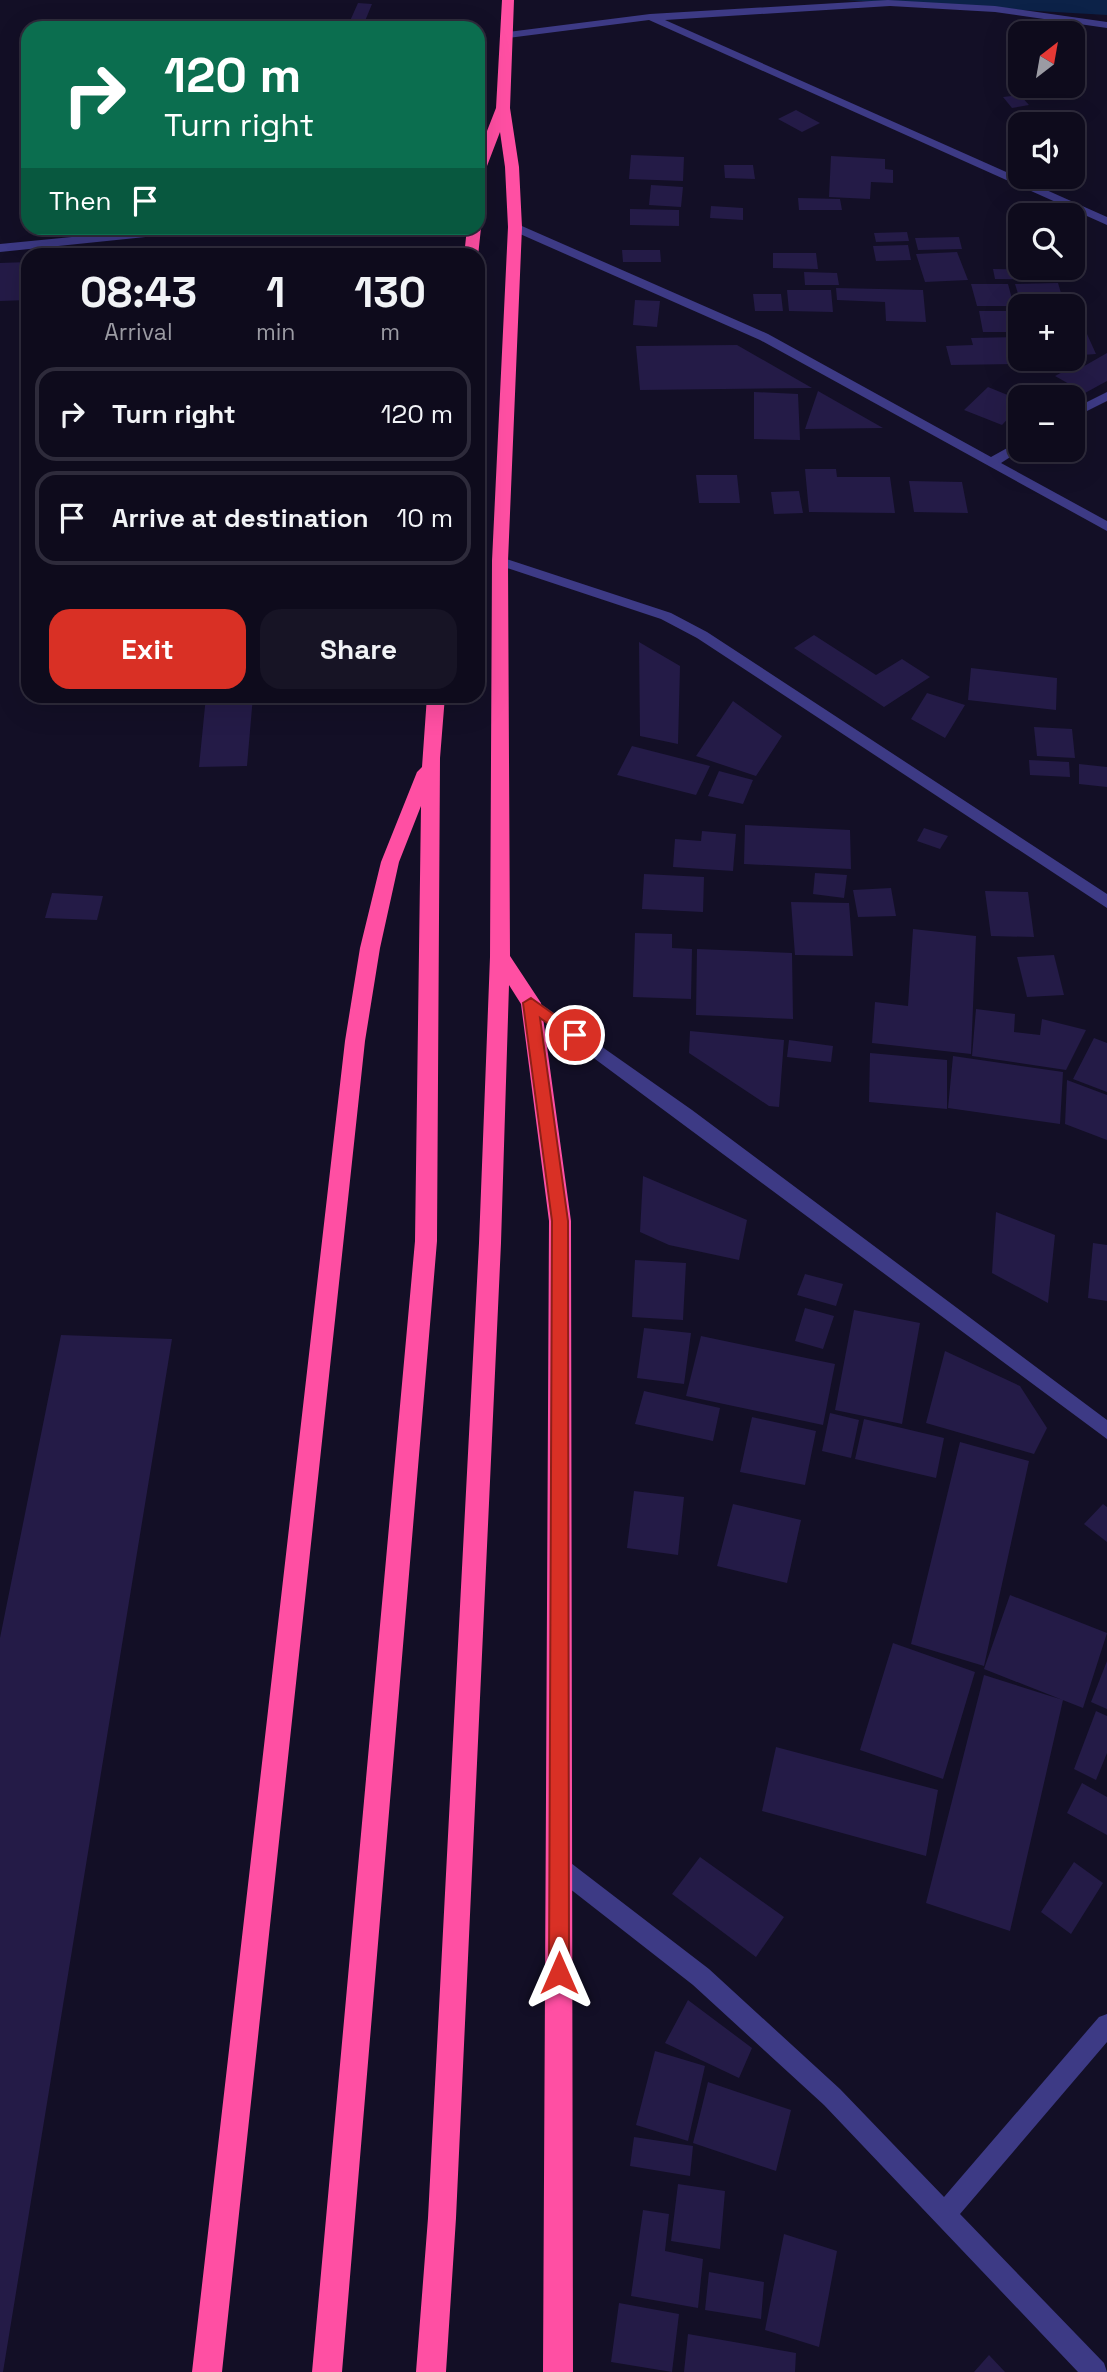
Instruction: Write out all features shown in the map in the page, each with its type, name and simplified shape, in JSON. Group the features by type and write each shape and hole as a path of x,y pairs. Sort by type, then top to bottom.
{"highway":[{"path":"431,2372 442,2218 490,1243 500,957 500,561 514,227 512,167 503,108 509,35 508,0"},
{"path":"485,153 503,108"},
{"path":"327,2372 426,1241 431,758 435,703"},
{"path":"207,2372 355,1041 370,948 390,862 431,758"},
{"path":"500,957 531,1003 560,1221 558,2372"}],"street":[{"path":"509,35 650,18 890,3 995,9 1107,25"},
{"path":"650,18 768,68 1107,221"},
{"path":"514,227 764,337 1107,527"},
{"path":"0,248 126,235"},
{"path":"1085,408 1107,396"},
{"path":"991,463 1008,452"},
{"path":"500,561 666,616 702,635 1107,902"},
{"path":"531,1003 686,1115 1107,1431"},
{"path":"559,1867 701,1977 832,2097 1096,2372"},
{"path":"944,2215 1107,2025"}],"water":[{"path":"845,0 1107,0 1107,15"}],"building":[{"path":"358,3 372,4 365,21 350,21"},
{"path":"1003,97 1023,98 1029,105 1012,108"},
{"path":"796,110 820,123 802,132 778,119"},
{"path":"631,155 684,157 683,181 629,179"},
{"path":"831,156 885,159 885,169 893,170 893,183 871,182 870,199 829,197"},
{"path":"724,165 753,165 755,179 725,178"},
{"path":"651,185 683,187 681,207 649,205"},
{"path":"798,198 840,199 842,210 799,210"},
{"path":"711,206 743,208 743,220 710,218"},
{"path":"630,209 679,210 679,226 630,225"},
{"path":"907,232 909,241 876,242 874,233"},
{"path":"959,237 962,249 918,250 915,238"},
{"path":"908,245 911,260 876,261 873,246"},
{"path":"622,250 660,250 661,262 623,262"},
{"path":"957,252 968,280 925,282 916,254"},
{"path":"773,253 816,253 818,269 773,268"},
{"path":"21,262 21,300 0,301 0,263"},
{"path":"993,269 1008,269 1008,279 995,279"},
{"path":"804,272 837,273 839,285 805,285"},
{"path":"1058,283 1061,294 1018,294 1015,284"},
{"path":"971,284 1008,284 1011,294 1008,294 1008,306 977,306"},
{"path":"836,288 923,290 926,322 886,321 885,302 837,300"},
{"path":"787,290 831,290 833,312 789,311"},
{"path":"753,294 781,294 783,311 755,311"},
{"path":"635,300 660,301 657,327 633,325"},
{"path":"979,311 1008,311 1008,332 983,332"},
{"path":"1087,334 1096,354 1085,355"},
{"path":"1008,337 1008,364 951,365 946,346 973,345 971,338"},
{"path":"737,345 812,388 640,390 636,346"},
{"path":"1107,353 1107,381 1085,393 1085,385 1071,385 1055,376 1064,371 1085,371 1085,366"},
{"path":"988,387 1008,395 1008,419 1002,425 964,410"},
{"path":"818,391 883,428 805,429"},
{"path":"754,392 798,394 800,440 754,439"},
{"path":"805,469 836,469 837,477 890,477 895,513 809,512"},
{"path":"696,475 737,475 740,503 699,503"},
{"path":"909,481 962,482 968,513 914,512"},
{"path":"799,491 803,513 774,514 771,492"},
{"path":"814,635 876,675 902,659 930,677 884,707 794,648"},
{"path":"639,642 680,666 678,744 640,736"},
{"path":"971,668 1057,678 1056,710 968,700"},
{"path":"927,693 965,705 945,738 911,719"},
{"path":"733,701 782,736 756,776 696,756"},
{"path":"205,703 252,703 247,766 199,767"},
{"path":"1034,727 1072,729 1075,758 1037,756"},
{"path":"632,746 710,766 696,795 617,775"},
{"path":"1029,760 1069,762 1070,777 1030,775"},
{"path":"1079,764 1107,767 1107,787 1079,784"},
{"path":"719,771 753,780 743,804 708,796"},
{"path":"745,825 850,830 851,869 744,864"},
{"path":"924,828 948,836 940,849 917,841"},
{"path":"702,831 736,834 733,871 673,867 675,839 701,841"},
{"path":"815,873 847,875 844,898 813,894"},
{"path":"644,874 704,877 703,912 642,909"},
{"path":"891,888 896,916 858,917 853,890"},
{"path":"985,891 1028,892 1034,937 991,936"},
{"path":"52,893 103,896 97,920 45,918"},
{"path":"791,902 849,903 853,956 795,955"},
{"path":"913,929 976,936 971,1054 872,1043 875,1002 908,1006"},
{"path":"635,933 672,934 672,948 692,949 691,999 633,997"},
{"path":"697,949 792,953 793,1019 696,1015"},
{"path":"1054,955 1064,995 1027,997 1017,957"},
{"path":"976,1009 1015,1014 1014,1032 1040,1035 1042,1019 1086,1030 1066,1070 972,1056"},
{"path":"690,1031 784,1040 779,1107 769,1106 689,1053"},
{"path":"1094,1038 1107,1043 1107,1092 1073,1079"},
{"path":"789,1040 833,1046 831,1062 787,1057"},
{"path":"870,1053 947,1060 947,1109 869,1102"},
{"path":"953,1056 1063,1072 1060,1124 948,1108"},
{"path":"1067,1080 1107,1095 1107,1140 1065,1124"},
{"path":"643,1176 747,1220 739,1260 669,1245 640,1232"},
{"path":"996,1212 1055,1235 1048,1303 992,1273"},
{"path":"1093,1243 1107,1245 1107,1301 1088,1298"},
{"path":"635,1260 686,1263 683,1320 632,1317"},
{"path":"805,1274 843,1284 836,1306 797,1295"},
{"path":"805,1308 834,1316 823,1349 795,1341"},
{"path":"854,1310 920,1323 902,1424 835,1410"},
{"path":"644,1328 691,1333 684,1384 637,1378"},
{"path":"61,1335 172,1339 3,2372 0,2372 0,1638"},
{"path":"701,1336 835,1364 823,1425 686,1396"},
{"path":"945,1351 1020,1386 1047,1428 1034,1454 926,1423"},
{"path":"644,1391 720,1408 713,1441 635,1424"},
{"path":"830,1413 859,1420 851,1458 822,1451"},
{"path":"752,1417 816,1431 805,1485 740,1472"},
{"path":"864,1419 944,1438 936,1478 855,1459"},
{"path":"960,1442 1029,1461 984,1666 911,1644"},
{"path":"634,1491 684,1497 678,1555 627,1548"},
{"path":"733,1504 801,1520 787,1583 717,1566"},
{"path":"1103,1504 1107,1507 1107,1542 1084,1524"},
{"path":"1010,1595 1107,1633 1083,1708 984,1669"},
{"path":"893,1643 975,1672 943,1779 860,1750"},
{"path":"1107,1661 1107,1709 1091,1702"},
{"path":"984,1675 1063,1700 1010,1931 926,1903"},
{"path":"1096,1711 1107,1716 1107,1753 1096,1780 1074,1769"},
{"path":"776,1747 938,1790 926,1856 762,1811"},
{"path":"1082,1783 1107,1797 1107,1835 1067,1813"},
{"path":"700,1857 784,1917 756,1957 672,1894"},
{"path":"1074,1862 1103,1883 1071,1934 1041,1912"},
{"path":"688,2000 752,2048 739,2078 665,2043"},
{"path":"655,2051 705,2066 688,2141 636,2125"},
{"path":"708,2082 791,2110 776,2171 693,2143"},
{"path":"634,2137 693,2146 690,2176 630,2166"},
{"path":"678,2184 725,2191 720,2249 671,2241"},
{"path":"643,2210 669,2214 665,2251 703,2259 698,2308 631,2296"},
{"path":"784,2234 837,2251 819,2347 765,2330"},
{"path":"709,2272 764,2282 761,2319 705,2310"},
{"path":"619,2303 679,2314 672,2372 611,2362"},
{"path":"688,2334 796,2353 795,2372 684,2372"},
{"path":"989,2355 1005,2372 974,2372"}],"route":[{"path":"559,1973 560,1221 531,1003 575,1035"}]}
